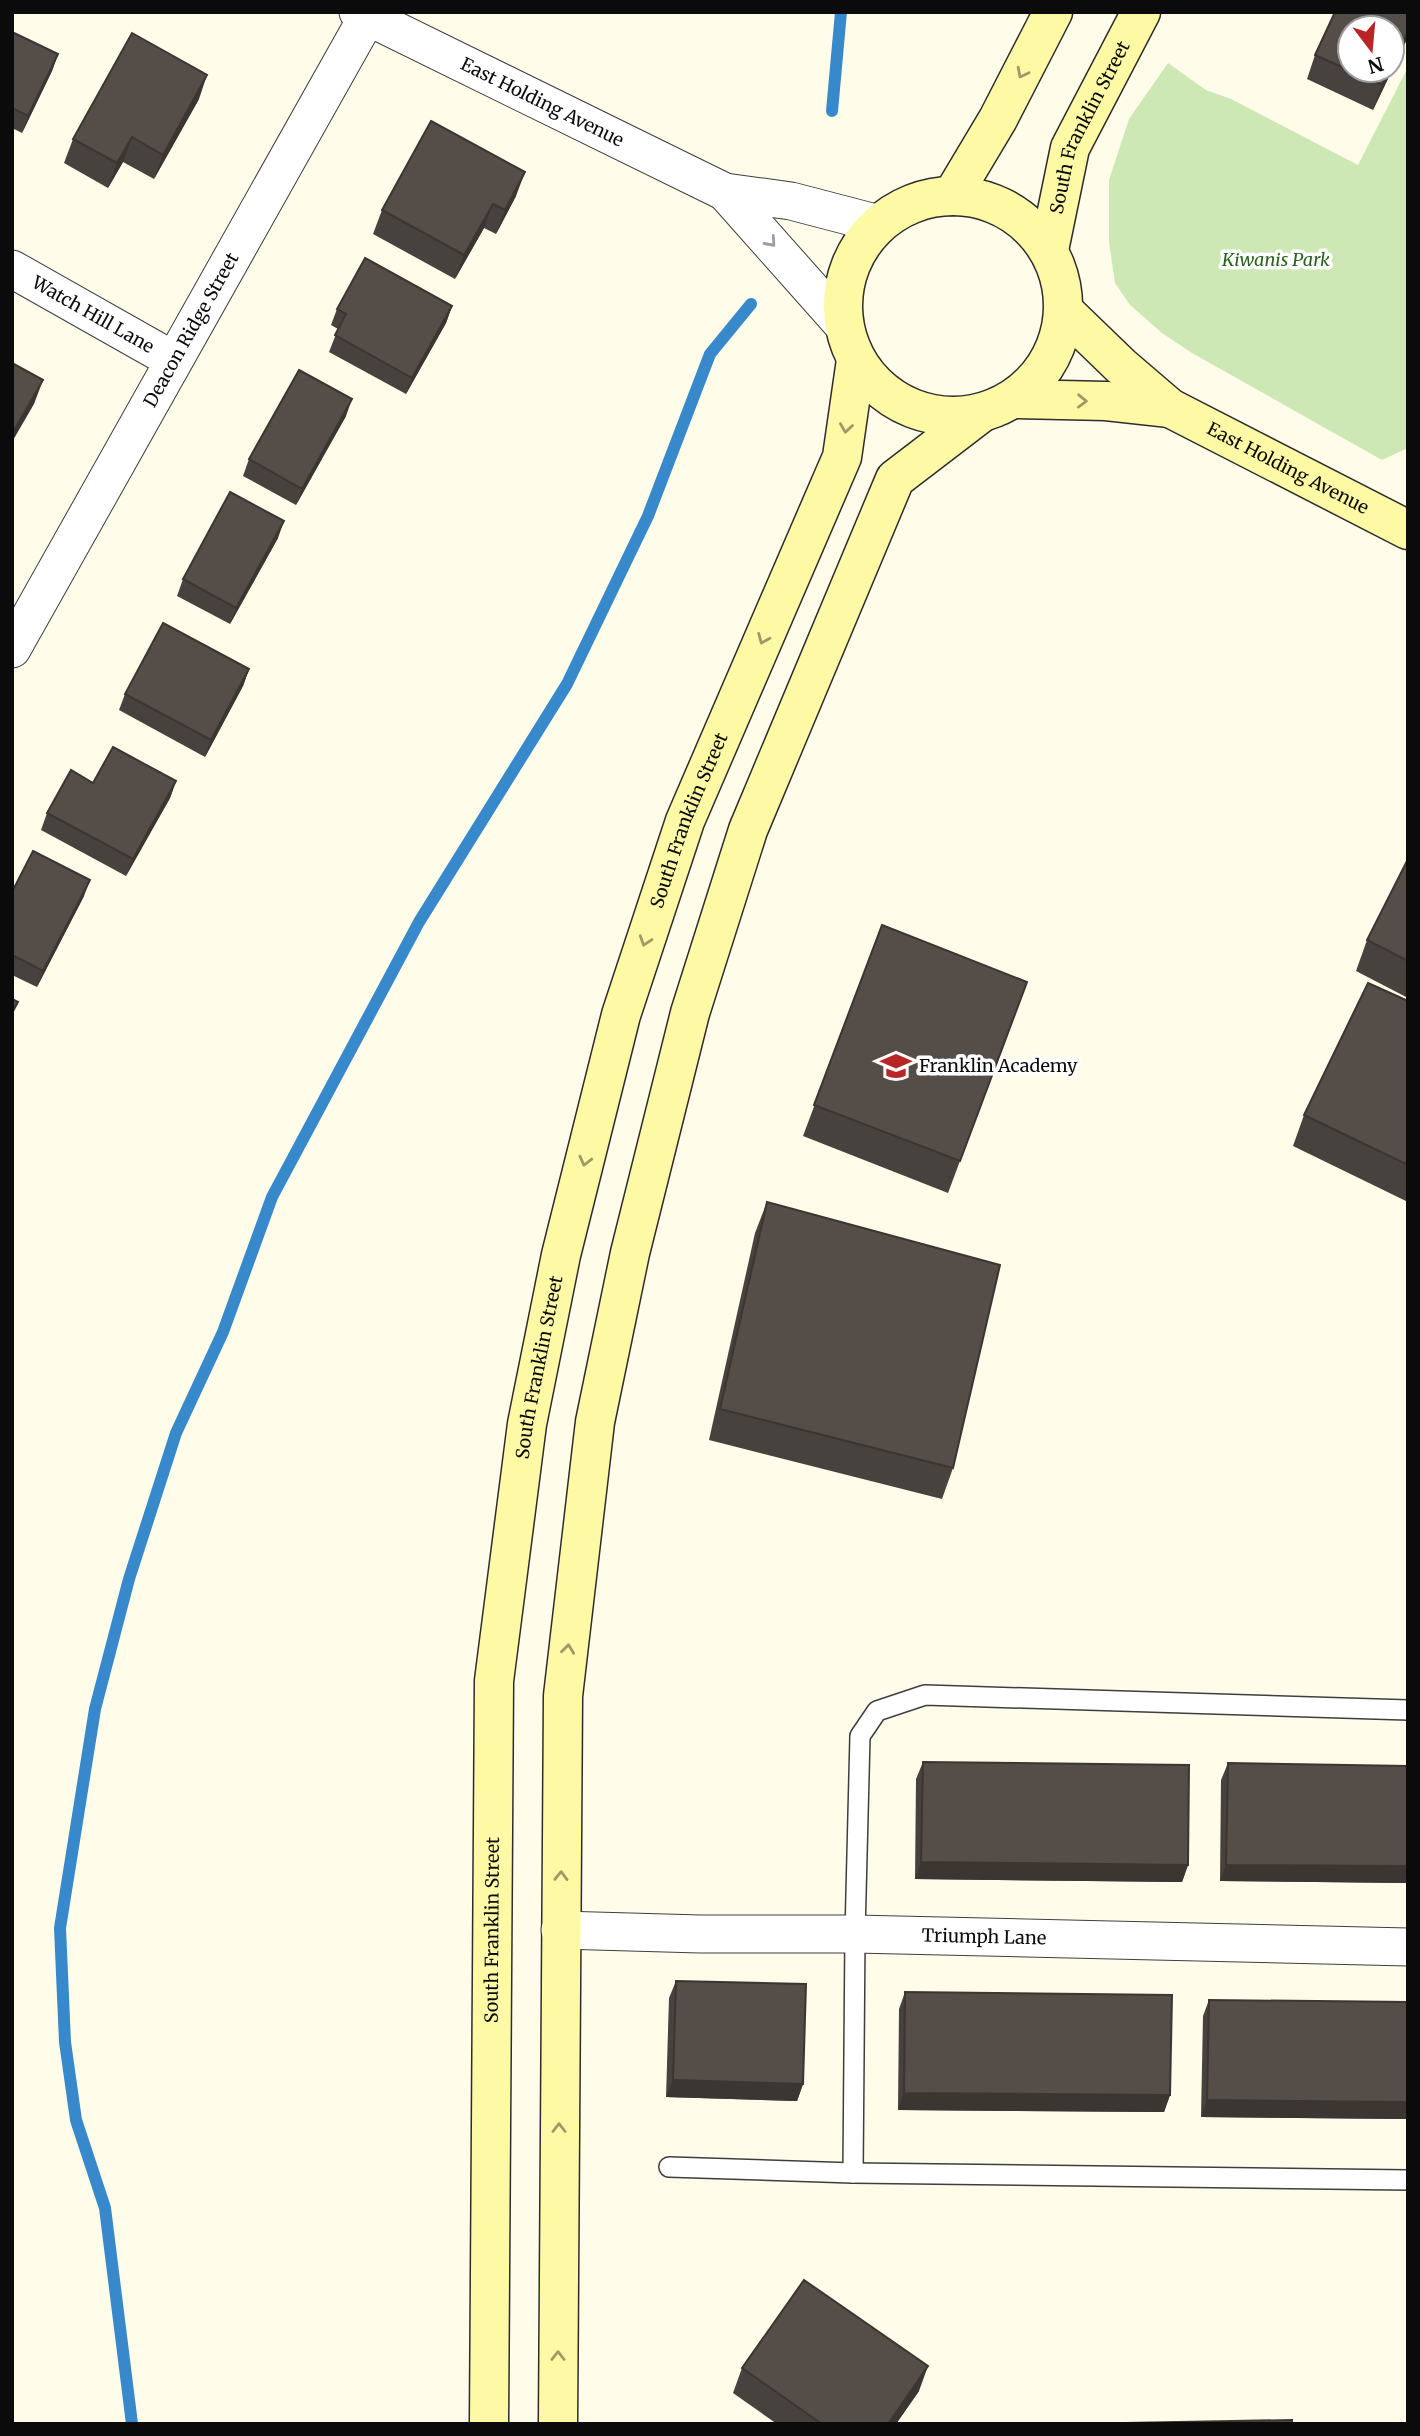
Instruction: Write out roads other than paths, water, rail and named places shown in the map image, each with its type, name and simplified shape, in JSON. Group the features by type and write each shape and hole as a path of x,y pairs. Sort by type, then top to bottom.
{"street":[{"path":"952,195 999,119 1053,12"},
{"name":"South Franklin Street","path":"1048,250 1070,148 1141,12"},
{"name":"East Holding Avenue","path":"365,14 724,192 791,201 879,224"},
{"name":"Deacon Ridge Street","path":"12,649 365,14"},
{"name":"East Holding Avenue","path":"724,192 850,343"},
{"path":"558,2424 563,1696 594,1422 630,1252 690,1013 748,830 895,479 997,406 1040,374 1058,347 1064,311 1061,280 1048,250 1024,221 990,202 952,195 913,204 879,224 853,252 843,290 850,343 879,388 909,408 944,417 997,406"},
{"name":"Watch Hill Lane","path":"12,268 173,360"},
{"name":"East Holding Avenue","path":"1064,311 1170,408 1408,530"},
{"name":"South Franklin Street","path":"489,2424 494,1681 527,1424 561,1255 621,1015 684,821 842,457 850,343"},
{"name":"East Holding Avenue","path":"997,406 1106,401 1170,408"},
{"name":"Triumph Lane","path":"561,1930 1408,1947"}],"lane":[{"path":"853,2173 860,1736 877,1711 925,1695 1408,1710"},
{"path":"669,2167 853,2173 1408,2180"}],"waterway":[{"path":"832,111 841,12"},
{"path":"132,2424 105,2208 76,2120 65,2042 60,1928 95,1709 129,1579 176,1433 223,1332 272,1197 419,922 567,684 648,516 710,354 751,304"}],"place":[{"name":"Franklin Academy","path":"896,1066"}],"park label":[{"name":"Kiwanis Park","path":"1276,260"}]}
